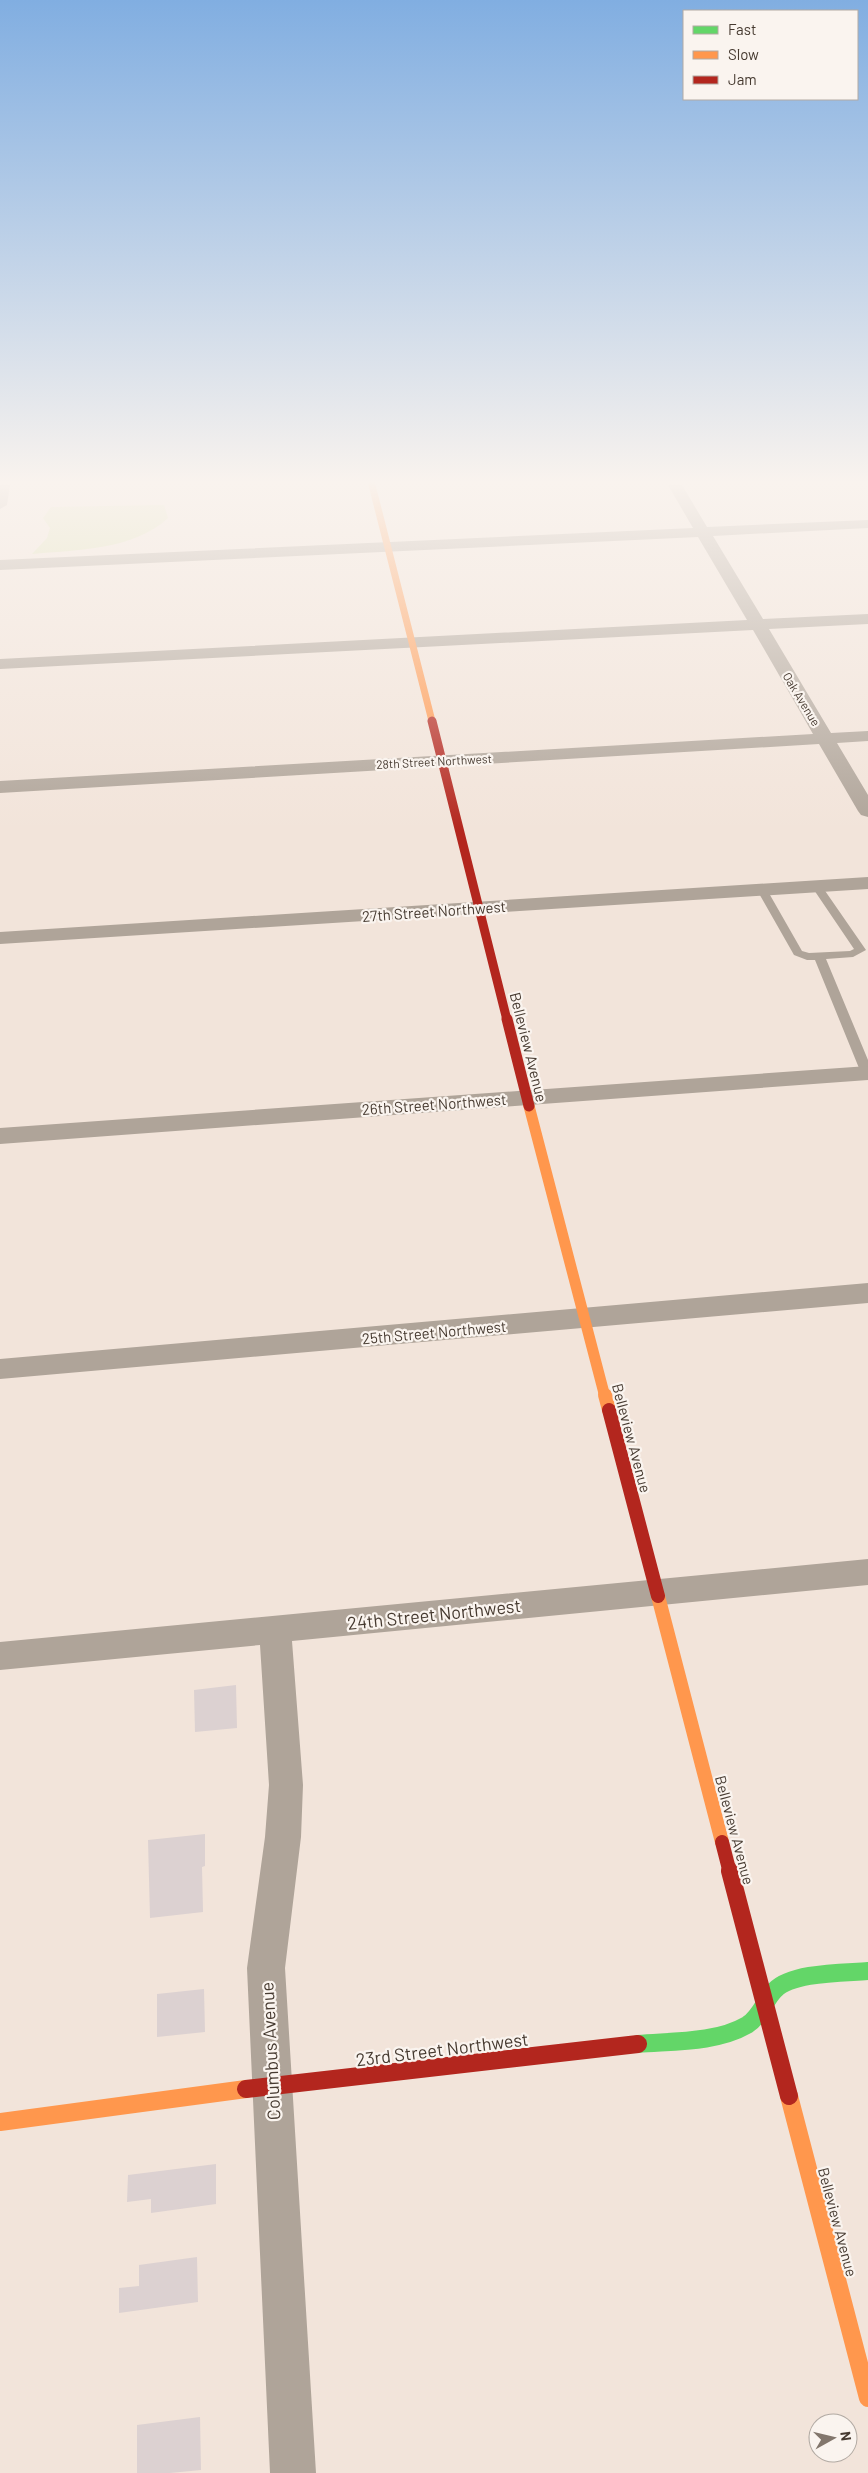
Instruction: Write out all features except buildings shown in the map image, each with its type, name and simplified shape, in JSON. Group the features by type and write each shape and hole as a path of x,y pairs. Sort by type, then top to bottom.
{"street":[{"name":"Belleview Avenue","path":"400,600 584,1318 868,2398"},
{"name":"Oak Avenue","path":"742,600 868,811"},
{"path":"0,664 868,620"},
{"name":"28th Street Northwest","path":"0,786 868,736"},
{"name":"27th Street Northwest","path":"0,938 868,883"},
{"name":"26th Street Northwest","path":"0,1136 868,1073"},
{"name":"25th Street Northwest","path":"0,1369 868,1293"},
{"name":"24th Street Northwest","path":"0,1656 275,1631 868,1572"},
{"name":"Columbus Avenue","path":"275,1631 286,1785 283,1837 266,1968 293,2473"},
{"name":"23rd Street Northwest","path":"0,2122 272,2086 723,2034 748,2024 766,2005 778,1987 791,1980 868,1971"}],"lane":[{"path":"762,890 798,954 807,957 864,952 817,886"},
{"path":"819,956 868,1073"}],"traffic: fast":[{"path":"638,2044 708,2037 735,2030 752,2021 774,1991 785,1983 807,1977 868,1971"}],"traffic: slow":[{"path":"401,600 432,721"},
{"path":"529,1106 609,1410"},
{"path":"658,1596 722,1842"},
{"path":"0,2122 246,2089"},
{"path":"789,2096 868,2398"}],"traffic: jam":[{"path":"432,721 529,1106"},
{"path":"609,1410 658,1596"},
{"path":"722,1842 789,2096"},
{"path":"246,2089 638,2044"}]}
